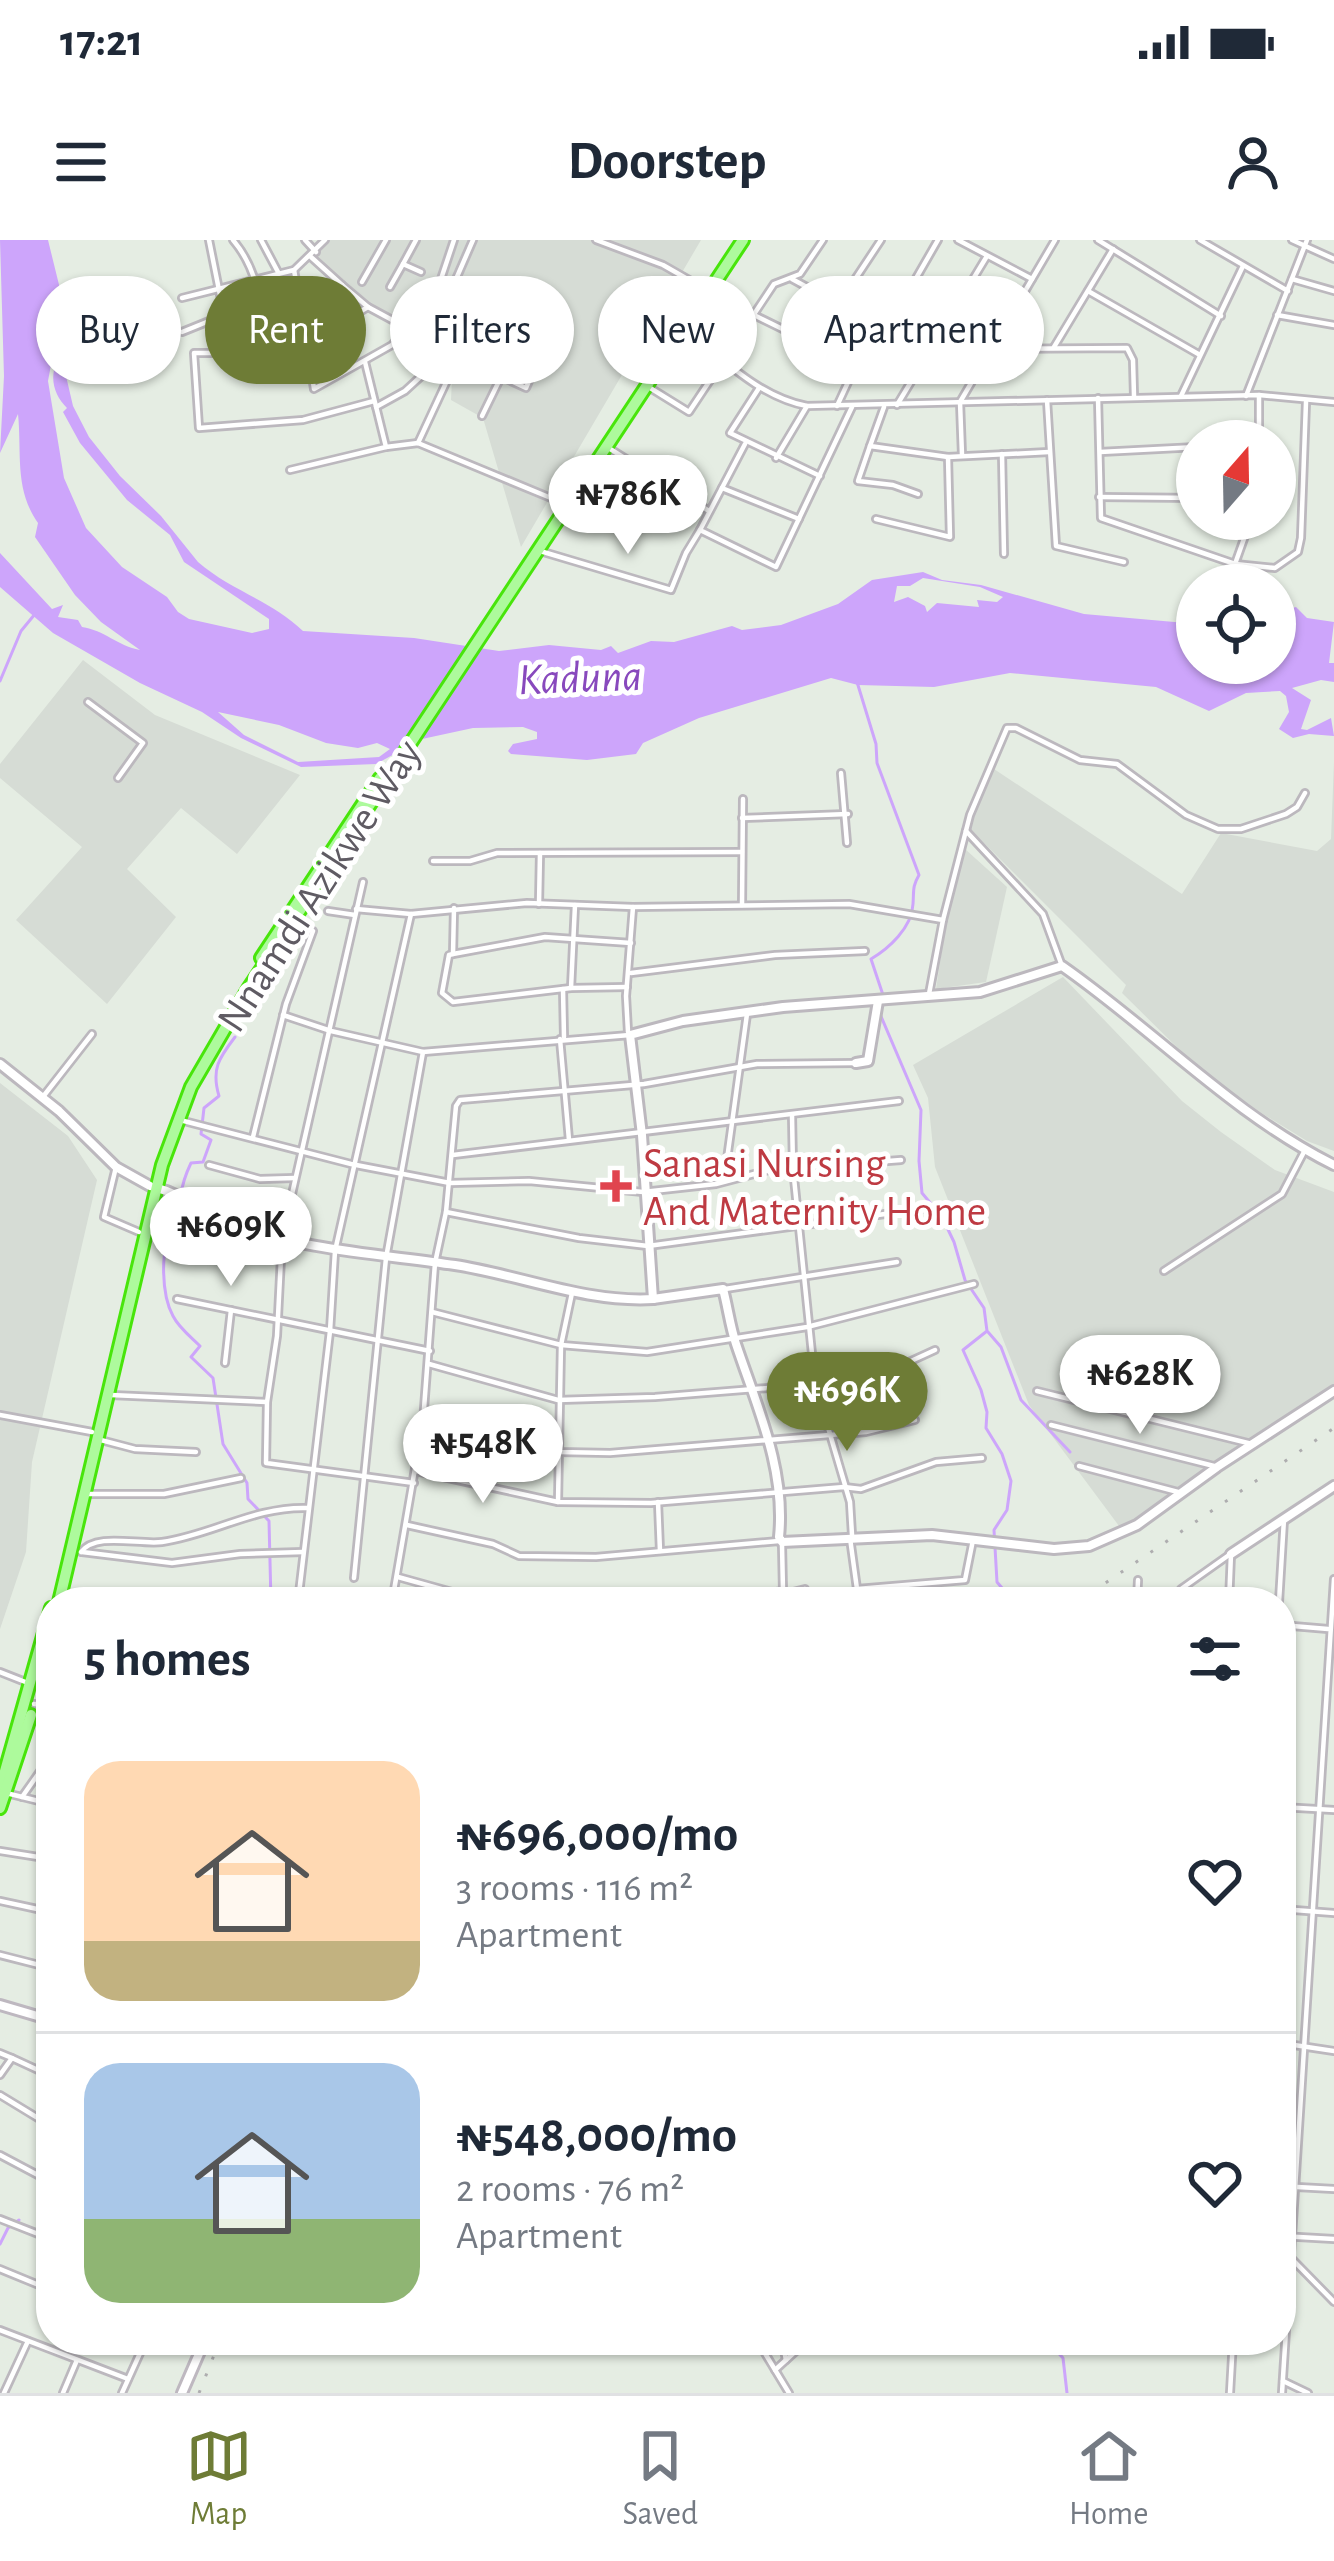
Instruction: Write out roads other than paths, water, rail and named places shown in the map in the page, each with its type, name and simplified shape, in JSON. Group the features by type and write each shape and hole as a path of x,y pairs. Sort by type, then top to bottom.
{"highway":[{"name":"Nnamdi Azikwe Way","path":"714,276 739,240"},
{"name":"Nnamdi Azikwe Way","path":"716,276 739,240"},
{"name":"Nnamdi Azikwe Way","path":"485,627 642,384"},
{"name":"Nnamdi Azikwe Way","path":"58,1587 140,1232 177,1119 213,1044 647,386"},
{"name":"Nnamdi Azikwe Way","path":"61,1587 76,1551 95,1436 172,1119 202,1050 301,894 392,767"},
{"name":"Nnamdi Azikwe Way","path":"0,1808 36,1671"},
{"name":"Nnamdi Azikwe Way","path":"3,1791 36,1697"}],"street":[{"path":"209,240 216,276"},
{"path":"233,240 256,276"},
{"path":"261,240 278,273"},
{"path":"305,240 333,276"},
{"path":"268,276 294,270 325,240"},
{"path":"365,276 386,240"},
{"path":"396,276 416,240"},
{"path":"442,276 454,240"},
{"path":"457,276 472,240"},
{"path":"596,240 682,276"},
{"path":"797,276 823,240"},
{"path":"858,276 881,240"},
{"path":"917,276 938,240"},
{"path":"958,240 1025,276"},
{"path":"1033,276 1054,240"},
{"path":"1098,240 1221,316"},
{"path":"1200,240 1288,290"},
{"path":"1292,240 1334,259"},
{"path":"1246,396 1305,244"},
{"path":"1053,349 1113,249"},
{"path":"896,406 987,256"},
{"path":"403,264 421,272"},
{"path":"1181,396 1244,266"},
{"path":"294,270 295,276"},
{"path":"1292,279 1334,291"},
{"path":"757,310 774,284 781,282"},
{"path":"1088,291 1200,355"},
{"path":"182,298 205,292"},
{"path":"368,307 390,319"},
{"path":"1277,315 1334,325"},
{"path":"182,332 205,323"},
{"path":"1044,349 1127,348 1134,397"},
{"path":"205,353 194,353 200,428 303,420 375,404 413,384"},
{"path":"366,366 386,447"},
{"path":"418,443 446,384"},
{"path":"482,416 498,384"},
{"path":"647,386 689,412 707,384"},
{"path":"754,384 786,402 807,406 1259,395 1334,403"},
{"path":"837,406 847,384"},
{"path":"962,455 960,402 971,384"},
{"path":"759,388 730,434 820,476"},
{"path":"1259,395 1259,420"},
{"path":"1098,398 1101,518 1235,564 1244,540"},
{"path":"1047,400 1056,546 1124,562"},
{"path":"1280,564 1298,551 1306,400"},
{"path":"700,530 776,567 853,405"},
{"path":"776,458 807,406"},
{"path":"884,407 858,481 918,494"},
{"path":"290,470 418,443 563,502"},
{"path":"539,550 671,590 745,443"},
{"path":"870,446 948,457 1049,452"},
{"path":"606,447 709,511"},
{"path":"1100,452 1176,448"},
{"path":"1002,454 1004,554"},
{"path":"876,519 950,537 948,457"},
{"path":"722,488 799,519"},
{"path":"1100,497 1176,498"},
{"path":"88,702 143,742 118,778"},
{"path":"928,999 966,831 1000,736 1012,727 1080,760 1117,764 1186,815 1217,829 1241,829 1286,814 1297,807 1304,793"},
{"path":"841,773 848,842"},
{"path":"742,905 743,799"},
{"path":"742,818 848,814"},
{"path":"966,831 1043,914 1062,966 1237,1104 1334,1165"},
{"path":"433,861 470,861 497,853 742,852"},
{"path":"539,904 540,853"},
{"path":"363,882 282,1238 266,1463 414,1483"},
{"path":"328,911 411,914 539,904 868,904 943,920"},
{"path":"569,1140 562,1038 575,905"},
{"path":"633,907 629,1035 642,1135 653,1299"},
{"path":"453,954 454,908"},
{"path":"300,1587 330,1331 334,1250 411,914"},
{"path":"253,1137 283,1015 314,931"},
{"path":"627,987 450,1001 442,993 449,955 522,940 574,937 631,943"},
{"path":"631,974 775,955 865,951"},
{"path":"283,1015 423,1052 483,1049 629,1035 682,1021 748,1012 928,999 1008,986 1062,966"},
{"path":"396,1587 424,1422 435,1263 460,1100 634,1083 741,1066 856,1063 868,1060 883,1000"},
{"path":"724,1181 748,1012"},
{"path":"41,1098 92,1034"},
{"path":"354,1578 386,1258 423,1052"},
{"path":"0,1064 116,1167 154,1187 180,1193 230,1224 334,1250 435,1263 630,1301 897,1262"},
{"path":"453,1155 899,1101"},
{"path":"792,1115 807,1328 815,1383 850,1502 857,1587"},
{"path":"177,1119 351,1164 450,1183 530,1181 643,1192 793,1168 901,1160"},
{"path":"1164,1271 1282,1194 1305,1150"},
{"path":"208,1166 260,1179 296,1178"},
{"path":"116,1167 104,1217 140,1232"},
{"path":"446,1212 579,1238 649,1246 922,1209"},
{"path":"432,1312 561,1345 647,1352 807,1328 974,1284"},
{"path":"724,1289 780,1492 784,1587"},
{"path":"558,1502 561,1345 572,1291"},
{"path":"177,1299 430,1351"},
{"path":"225,1363 231,1310"},
{"path":"429,1364 558,1400 655,1397 876,1378 935,1350"},
{"path":"1036,1391 1252,1444"},
{"path":"407,1525 493,1544 519,1556 596,1557 932,1535 1054,1549 1088,1546 1137,1525 1334,1391"},
{"path":"108,1394 267,1402"},
{"path":"0,1415 135,1449 196,1452"},
{"path":"424,1422 560,1452 610,1453 830,1435 897,1427 915,1420"},
{"path":"1051,1425 1217,1467"},
{"path":"416,1471 558,1502 658,1502 844,1486 861,1489 936,1462 982,1458"},
{"path":"1079,1466 1182,1493"},
{"path":"84,1494 194,1491 241,1478"},
{"path":"1184,1587 1334,1486"},
{"path":"658,1502 660,1551"},
{"path":"76,1551 95,1542 168,1540 260,1512 308,1508"},
{"path":"1281,1587 1284,1519"},
{"path":"881,1587 965,1580 973,1540"},
{"path":"76,1551 172,1563 303,1552"},
{"path":"1229,1587 1231,1554"},
{"path":"398,1577 434,1587"},
{"path":"1296,2211 1334,1579"},
{"path":"1138,1580 1138,1587"},
{"path":"1296,1626 1332,1630"},
{"path":"0,1672 32,1686"},
{"path":"22,1797 36,1776"},
{"path":"3,1791 36,1800"},
{"path":"1296,1808 1334,1810"},
{"path":"0,1851 36,1857"},
{"path":"0,1900 36,1908"},
{"path":"1296,1910 1334,1913"},
{"path":"0,1955 36,1964"},
{"path":"0,2005 36,2016"},
{"path":"1296,2044 1334,2051"},
{"path":"0,2054 36,2068"},
{"path":"0,2075 12,2058"},
{"path":"0,2095 36,2117"},
{"path":"0,2155 36,2174"},
{"path":"1298,2186 1334,2189"},
{"path":"0,2218 36,2233"},
{"path":"1296,2236 1334,2239"},
{"path":"1296,2262 1334,2302"},
{"path":"0,2269 36,2284"},
{"path":"0,2330 36,2344"},
{"path":"4,2393 28,2341"},
{"path":"64,2355 128,2379"},
{"path":"122,2393 139,2355"},
{"path":"182,2393 198,2355"},
{"path":"766,2355 789,2393"},
{"path":"785,2355 786,2360"},
{"path":"775,2370 792,2355"},
{"path":"1230,2393 1232,2355"},
{"path":"1282,2393 1285,2355"},
{"path":"62,2393 77,2360"},
{"path":"1283,2381 1308,2393"}],"water":[{"name":"Kaduna","path":"0,240 48,240 57,276 36,276 36,384 48,384 64,478 86,528 122,567 167,597 189,619 252,633 269,629 269,619 184,562 170,535 127,500 80,443 54,384 68,384 89,437 198,562 303,631 414,638 499,651 549,645 601,650 611,646 618,653 651,641 674,642 732,626 742,630 781,625 838,604 872,580 923,572 1084,614 1176,622 1176,684 1296,684 1296,607 1307,618 1334,622 1329,663 1334,663 1334,682 1321,680 1292,688 1311,700 1301,729 1331,718 1334,736 1293,738 1279,729 1289,712 1280,691 1246,693 1209,711 1156,687 1010,673 934,687 858,685 831,678 699,718 643,743 636,754 587,760 511,754 513,744 537,739 537,732 523,727 473,728 422,739 376,764 301,767 53,633 0,587 0,553 52,609 63,605 58,617 78,620 82,627 140,650 101,622 75,595 35,537 38,523 22,484 18,414 0,453 4,376","holes":["923,578 980,587 1003,597 997,602 977,600 979,607 937,603 927,612 908,597 894,602 897,586 910,586","218,712 279,725 326,743 358,748 377,743 390,749 379,757 298,762 244,735"]}],"waterway":[{"path":"0,681 21,631 35,614"},
{"path":"857,682 877,763 919,875 904,929 871,959 883,995 880,1014 921,1110 922,1193 942,1217 965,1280 984,1308 987,1331 963,1350 981,1390 986,1428 1011,1481 1007,1510 994,1530 1001,1587"},
{"path":"235,1037 218,1064 219,1096 204,1108 201,1134 211,1140 203,1162 191,1163 187,1172 181,1230 173,1230 169,1238 164,1273 173,1316 200,1346 191,1357 213,1378 223,1444 247,1483 248,1499 269,1521 271,1587"},
{"path":"988,1332 1001,1347 1021,1400 1070,1452"},
{"path":"0,2244 8,2228 19,2220"},
{"path":"1060,2355 1067,2393"}],"railway":[{"path":"1099,1587 1334,1428"},
{"path":"199,2393 214,2355"}],"place":[{"name":"Sanasi Nursing And Maternity Home","path":"616,1186"}]}
